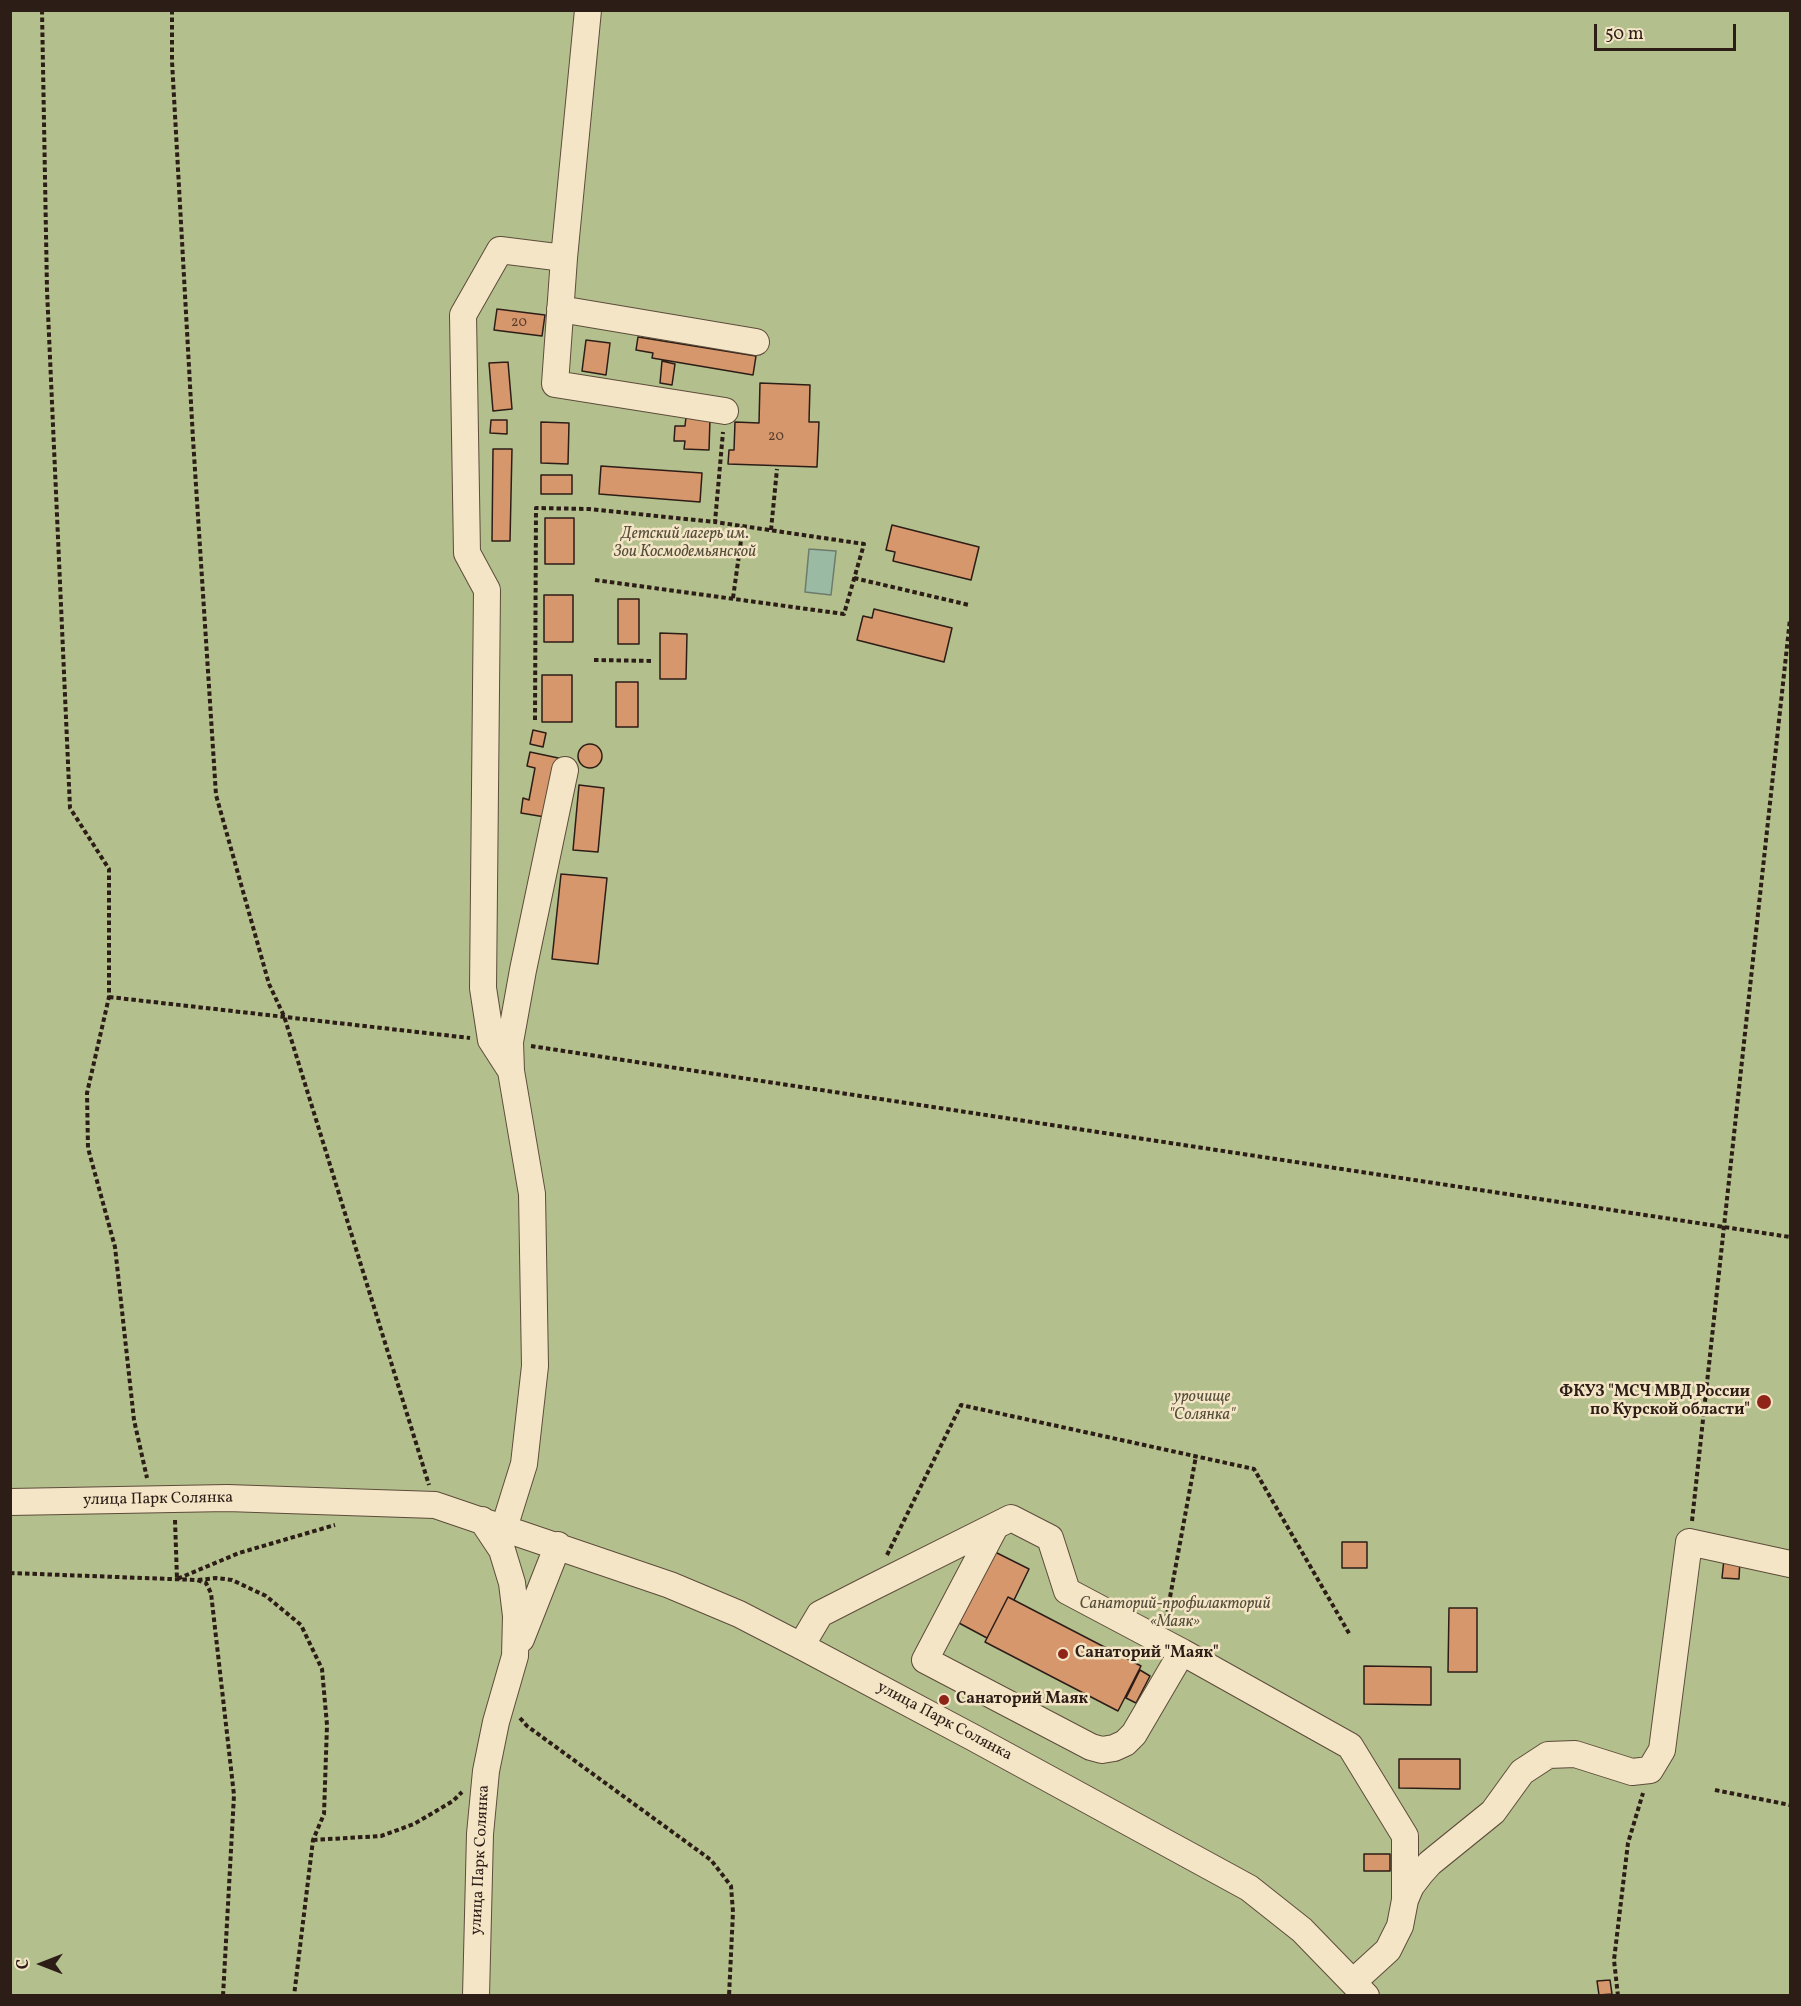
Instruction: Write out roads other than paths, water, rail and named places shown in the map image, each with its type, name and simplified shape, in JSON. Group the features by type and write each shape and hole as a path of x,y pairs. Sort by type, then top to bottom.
{"street":[{"path":"588,10 564,258 555,384 725,411"},
{"path":"493,1524 524,1464 535,1366 532,1194 511,1071 483,988 487,590 466,553 463,315 500,250 564,258"},
{"path":"560,309 756,342"},
{"path":"501,1041 525,959 566,770"},
{"name":"улица Парк Солянка","path":"10,1502 226,1498 435,1505 558,1545 679,1589 739,1614 974,1738 1249,1888 1302,1930 1359,1989"},
{"path":"801,1646 820,1614 1011,1518 1050,1538 1067,1591 1172,1646 1350,1746 1405,1836 1405,1900 1400,1926 1388,1950 1359,1989"},
{"name":"улица Парк Солянка","path":"476,1995 480,1834 486,1771 502,1696 514,1656 516,1616 512,1583 493,1524"},
{"path":"995,1527 925,1660 1091,1747 1102,1750 1125,1743 1134,1734 1172,1646"},
{"path":"1405,1900 1411,1886 1430,1863 1493,1812 1522,1772 1548,1755 1575,1755 1632,1772 1650,1770 1662,1750 1689,1542 1791,1564"},
{"path":"514,1656 558,1545"}],"place":[{"name":"ФКУЗ \"МСЧ МВД России по Курской области\"","path":"1764,1402"},
{"name":"Санаторий \"Маяк\"","path":"1063,1654"},
{"name":"Санаторий Маяк","path":"944,1700"}],"park label":[{"name":"Детский лагерь им. Зои Космодемьянской","path":"685,544"},
{"name":"урочище \"Солянка\"","path":"1202,1407"},
{"name":"Санаторий-профилакторий «Маяк»","path":"1175,1614"}]}
